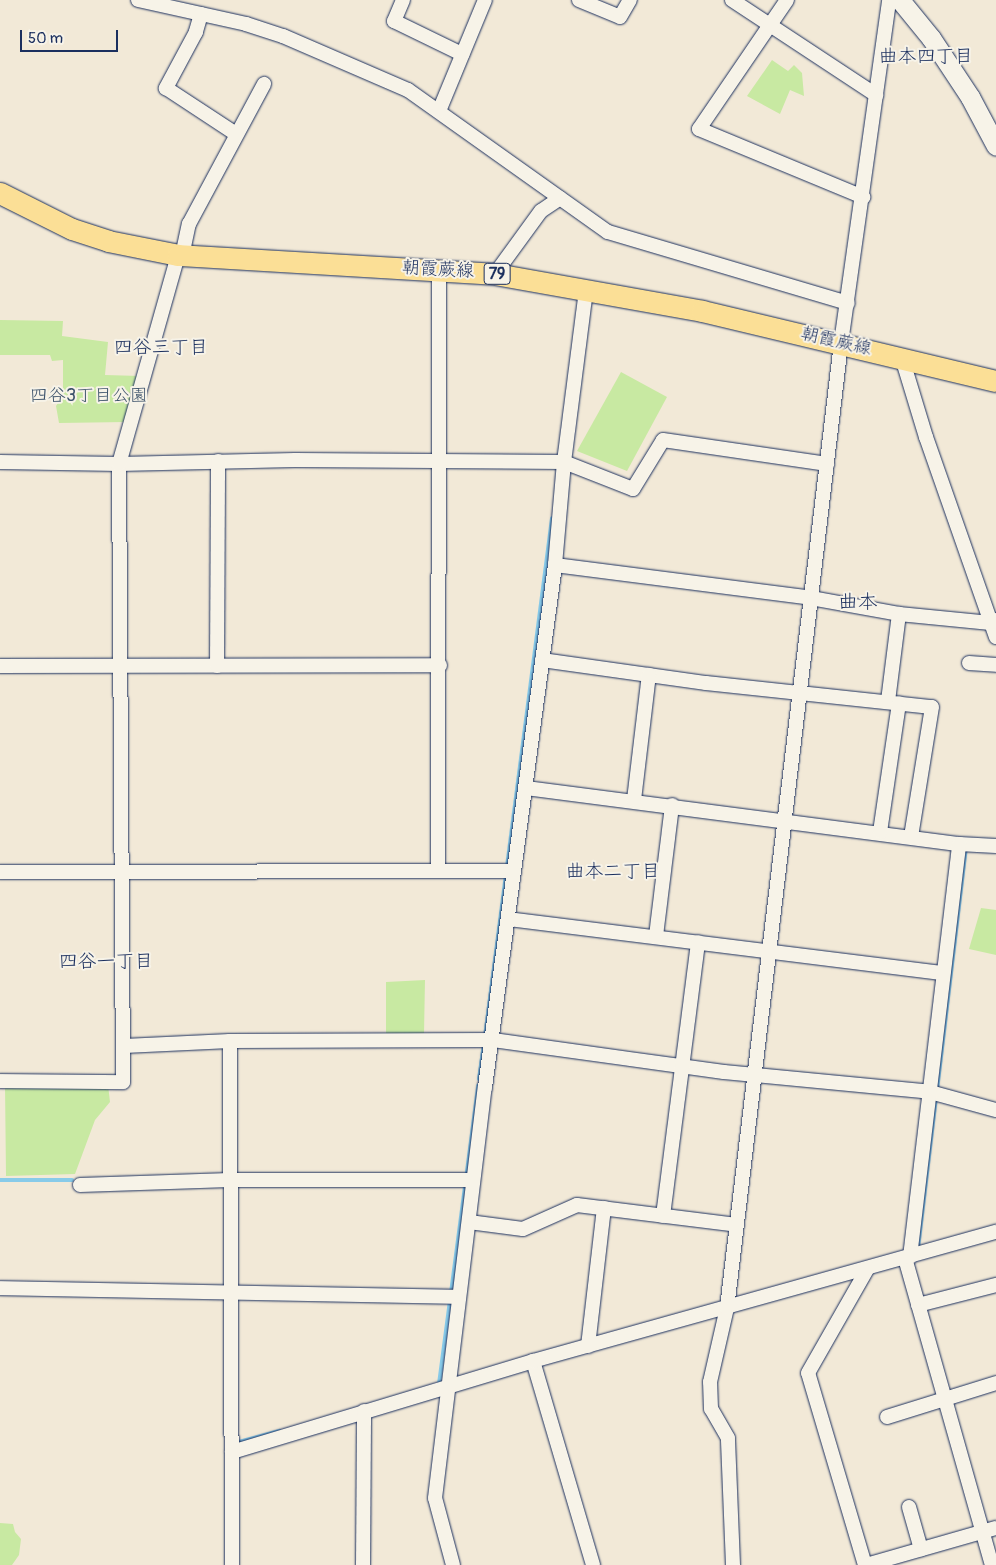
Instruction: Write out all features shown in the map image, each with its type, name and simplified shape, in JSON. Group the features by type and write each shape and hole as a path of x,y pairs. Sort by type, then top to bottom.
{"main road":[{"path":"900,0 931,38 960,82 996,146"},
{"name":"朝霞蕨線","path":"0,193 72,229 108,241 180,256 495,274 702,311 996,381"}],"street":[{"path":"138,0 283,36 408,90 439,110 608,232 848,303"},
{"path":"403,0 394,21 462,54"},
{"path":"439,110 485,0"},
{"path":"580,0 620,17 630,0"},
{"path":"732,0 876,95"},
{"path":"787,0 699,130 863,197"},
{"path":"732,1565 728,1438 711,1409 710,1382 727,1308 841,343 863,197 888,0"},
{"path":"200,14 196,32 166,88 236,134"},
{"path":"0,1081 123,1082 119,464 189,224 264,84"},
{"path":"495,274 542,211 560,198"},
{"path":"438,871 440,665 439,270"},
{"path":"453,1565 435,1498 473,1180 555,565 564,462 586,290"},
{"path":"902,358 926,437 993,622 996,637"},
{"path":"0,462 119,464 218,461 440,460 564,462 633,489 663,440 827,464"},
{"path":"217,666 218,461"},
{"path":"555,565 811,598 856,609 993,622"},
{"path":"880,832 893,702 899,614"},
{"path":"542,660 649,675 932,707 911,836"},
{"path":"969,663 996,665"},
{"path":"0,666 440,665"},
{"path":"634,800 649,675"},
{"path":"526,788 634,800 959,844 996,846"},
{"path":"656,936 672,805"},
{"path":"959,844 930,1092 907,1257 918,1305 992,1565"},
{"path":"0,872 513,871"},
{"path":"508,920 656,936 943,973"},
{"path":"663,1216 698,942"},
{"path":"124,1046 230,1041 493,1040 682,1066 930,1092 996,1110"},
{"path":"230,1041 232,1565"},
{"path":"80,1185 230,1180 473,1180"},
{"path":"468,1222 523,1229 577,1204 737,1225"},
{"path":"588,1346 604,1208"},
{"path":"232,1452 533,1361 996,1232"},
{"path":"868,1268 808,1373 865,1565 996,1528"},
{"path":"918,1305 996,1285"},
{"path":"0,1288 458,1297"},
{"path":"533,1361 593,1565"},
{"path":"887,1417 996,1383"},
{"path":"363,1565 364,1411"},
{"path":"909,1507 921,1549"}],"green space":[{"path":"772,60 788,71 794,65 802,73 804,96 790,90 780,114 747,96"},
{"name":"四谷3丁目公園","path":"0,320 63,321 62,336 108,342 105,375 140,376 126,422 59,423 56,406 63,395 63,360 52,361 50,355 0,355"},
{"path":"621,372 667,397 627,471 577,451"},
{"path":"981,908 996,910 996,955 969,949"},
{"path":"425,980 424,1034 386,1035 386,982"},
{"path":"5,1085 108,1085 110,1102 95,1120 75,1174 6,1176"},
{"path":"0,1523 13,1524 15,1532 21,1539 19,1555 12,1565 0,1565"}],"waterway":[{"path":"485,1037 552,518"},
{"path":"937,1090 966,848"},
{"path":"479,1079 484,1044"},
{"path":"439,1384 478,1086"},
{"path":"918,1248 936,1097"},
{"path":"0,1180 72,1180"},
{"path":"235,1443 279,1431"}],"district":[{"name":"曲本四丁目","path":"926,57"},
{"name":"四谷三丁目","path":"161,348"},
{"name":"曲本","path":"858,601"},
{"name":"曲本二丁目","path":"613,872"},
{"name":"四谷一丁目","path":"106,962"}]}
